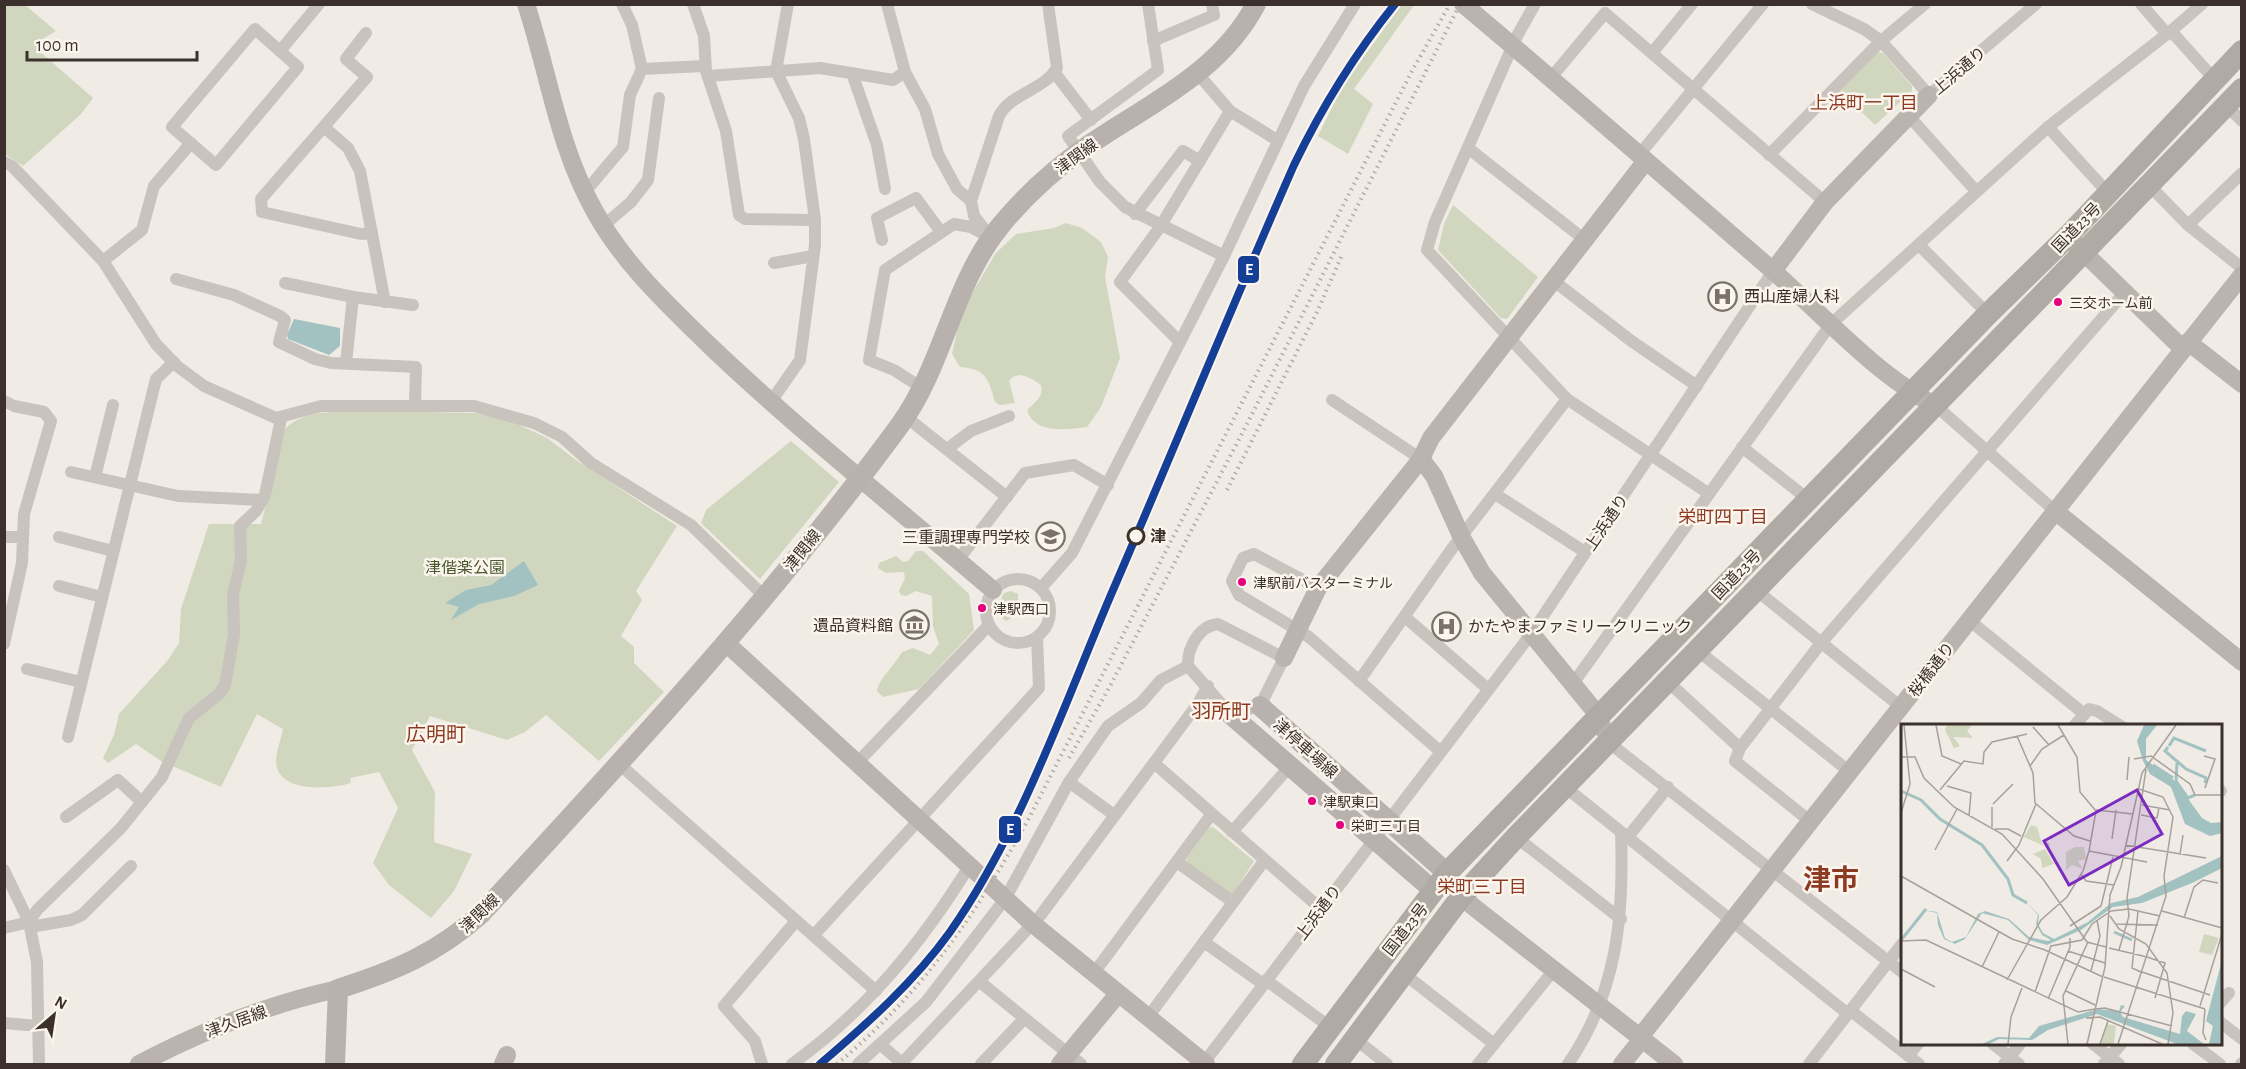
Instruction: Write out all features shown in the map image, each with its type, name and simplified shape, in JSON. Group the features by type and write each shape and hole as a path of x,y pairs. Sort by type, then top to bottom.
{"highway":[{"name":"国道23号","path":"1303,1065 1440,882 1598,715 1913,394 1988,314 2068,236 2241,51"},
{"name":"国道23号","path":"1336,1065 1461,897 1516,837 2149,185 2236,105"}],"main road":[{"name":"津関線","path":"338,989 417,960 464,930 497,897 726,643 906,417 922,388 970,276 991,238 1025,198 1078,152 1198,74 1233,39 1256,4"},
{"name":"津停車場線","path":"1260,706 1387,821 1440,882"},
{"name":"津停車場線","path":"1230,714 1374,839 1440,882"},
{"path":"335,1065 338,989"}],"street":[{"path":"280,51 319,4"},
{"path":"526,4 563,142 603,226 651,286 770,403 993,590"},
{"path":"585,192 623,147 631,91 642,69 632,25 622,4"},
{"path":"693,4 704,36 706,71 726,131 739,214 745,219 815,220"},
{"path":"770,403 800,360 813,256 815,220 799,117 776,71 788,4"},
{"path":"887,4 905,72 925,109 938,154 957,189 971,201"},
{"path":"991,238 974,216 971,201 1002,110 1057,68 1048,4"},
{"path":"1148,4 1158,70 1068,136 1112,196 1135,214 1224,256"},
{"path":"1153,41 1214,15 1212,4"},
{"path":"1041,588 1072,553 1224,256 1277,140 1321,56 1355,4"},
{"path":"1464,4 1550,79 1644,156 1830,324 1913,394 1935,405 2055,511 2241,662"},
{"path":"1535,4 1513,46 1435,222 1427,250 1567,399 1708,493"},
{"path":"1652,53 1692,4"},
{"path":"1260,706 1230,714 1208,686 1188,666 1188,657 1200,632 1207,625 1218,624 1284,658 1318,588 1421,459 1431,438 1586,240 1694,89 1763,4"},
{"path":"1769,155 1881,41 1925,4"},
{"name":"上浜通り","path":"1204,1064 1320,908 1531,634 1773,271 1825,202 1929,95 2036,4"},
{"path":"2141,4 2215,80"},
{"path":"1572,685 1830,324 2048,127 2169,33 2202,4"},
{"path":"1816,5 1864,29 1881,41 1929,95"},
{"path":"1550,79 1608,9 1652,53 1825,202"},
{"path":"255,29 280,51 298,67 216,165 172,127 255,29"},
{"path":"366,33 346,58 367,77 261,199 262,212 361,234 372,233"},
{"path":"642,69 776,71 820,68 893,81 905,72"},
{"path":"1054,72 1091,120"},
{"path":"852,73 877,144 885,189"},
{"path":"1198,74 1230,111 1277,140"},
{"path":"603,226 631,202 648,180 658,98"},
{"path":"1180,342 1120,282 1160,227 1230,111"},
{"path":"1908,115 1976,191"},
{"path":"324,127 348,148 360,171 385,302"},
{"path":"2048,127 2108,193"},
{"path":"103,261 142,230 154,186 191,143"},
{"path":"1468,148 1586,240"},
{"path":"1135,214 1183,151 1200,161"},
{"path":"4,162 12,166 103,261 156,344 174,362 214,392 267,416 282,419 321,406 474,406 508,414 549,430 591,463 691,525 764,596"},
{"path":"2188,225 2241,172"},
{"path":"2149,185 2188,225 2241,268"},
{"path":"882,240 877,218 916,198 941,232"},
{"path":"922,388 894,370 869,360 885,270 941,232 958,224 991,238"},
{"path":"2068,236 2082,254 2124,292 2186,345 2241,384"},
{"path":"1919,245 1988,314"},
{"path":"774,263 813,256"},
{"name":"桜橋通り","path":"1622,1065 1642,1039 1644,1032 2241,275"},
{"path":"176,279 234,295 285,320 279,342 315,359 416,367 415,405"},
{"path":"1554,281 1630,340 1697,386"},
{"path":"285,283 353,297 413,305"},
{"path":"1811,822 1735,761 1740,748 1821,643 2124,292"},
{"path":"346,363 353,297"},
{"path":"68,737 156,379 174,362"},
{"path":"1359,681 1462,538 1567,399"},
{"path":"1332,400 1421,459 1434,476 1462,538 1487,580 1598,715 1608,742 1901,971"},
{"path":"4,401 14,406 44,412 51,421 24,514 22,563 4,644"},
{"path":"95,477 113,405"},
{"path":"947,450 971,431 1009,416"},
{"path":"906,417 1007,497"},
{"path":"30,924 37,910 121,828 162,777 189,718 220,693 225,685 234,635 233,594 241,561 240,526 256,511 262,500 282,419"},
{"path":"1742,447 1809,500"},
{"path":"958,560 1025,473 1074,465 1108,485"},
{"path":"71,472 178,496 262,500"},
{"path":"1495,494 1586,552"},
{"path":"4,537 23,537"},
{"path":"59,537 114,551"},
{"path":"1318,588 1254,554 1243,558 1232,581 1239,595 1309,637 1441,752"},
{"path":"1018,579 1028,580 1041,588 1049,601 1051,611 1049,621 1037,637 1016,643 997,634 989,625 987,604 993,590 999,584 1018,579"},
{"path":"59,586 102,597"},
{"path":"1756,590 1901,707"},
{"path":"1405,617 1488,689"},
{"path":"1969,620 2083,713"},
{"path":"857,763 989,625"},
{"path":"814,935 1039,688 1037,637"},
{"path":"726,643 1033,924 1204,1064"},
{"path":"1697,650 1850,772"},
{"name":"津停車場線","path":"1260,706 1284,658"},
{"path":"858,1065 926,1002 1005,899 1069,782 1108,726 1141,703 1161,680 1188,666"},
{"path":"27,669 81,682"},
{"path":"1667,681 1740,748"},
{"path":"881,1045 902,1064 1033,924 1154,763 1208,686"},
{"path":"2075,724 2089,709 2097,711 2118,724"},
{"path":"618,763 876,991"},
{"path":"1154,763 1320,908"},
{"path":"1232,832 1290,766"},
{"path":"66,817 118,780 142,802"},
{"path":"1069,782 1114,815"},
{"path":"1565,787 1624,836 1919,1065"},
{"path":"1568,1065 1598,1005 1614,957 1621,919 1624,836 1668,787"},
{"path":"1094,973 1211,815"},
{"path":"1516,837 1621,919"},
{"path":"1148,1017 1264,861"},
{"path":"1177,862 1233,902"},
{"path":"4,928 71,920 82,915 131,866"},
{"path":"792,1065 823,1041 876,991 917,946 970,866"},
{"path":"4,870 30,924 38,962 39,1065"},
{"path":"1440,882 1674,1065"},
{"path":"762,1065 754,1041 724,1006 796,921"},
{"path":"1204,942 1330,1027"},
{"path":"1809,1065 1901,945"},
{"path":"1478,1065 1552,971"},
{"path":"1403,973 1494,1044"},
{"path":"980,982 1070,1061 1118,994"},
{"name":"津久居線","path":"139,1065 182,1042 230,1022 311,995 338,989"},
{"path":"981,1065 1024,1019"},
{"path":"4,1023 38,1026"},
{"path":"2222,1024 2241,1039"},
{"path":"1355,1039 1387,1065"},
{"path":"1908,1056 1917,1045"},
{"path":"1994,1045 2011,1062 2020,1045"},
{"path":"2094,1045 2111,1062 2120,1045"},
{"path":"2194,1045 2220,1065"}],"green space":[{"path":"1402,4 1414,5 1354,89 1373,104 1348,154 1318,136 1342,87"},
{"path":"4,5 25,5 56,31 39,41 38,50 93,98 81,114 23,166 5,154"},
{"path":"1878,52 1883,53 1912,86 1912,91 1875,125 1840,91"},
{"path":"1453,205 1538,277 1507,319 1501,318 1438,250 1444,224"},
{"path":"1066,223 1082,228 1101,242 1108,257 1105,277 1120,358 1101,407 1087,427 1052,429 1037,423 1027,410 1040,396 1041,385 1025,376 1012,377 1009,381 1015,403 1000,405 995,402 985,377 976,370 960,367 952,354 961,313 995,254 1016,234 1054,228"},
{"name":"津偕楽公園","path":"328,412 474,413 509,420 547,438 576,460 677,526 636,591 642,600 621,636 634,647 634,663 664,692 599,761 546,715 525,732 507,740 430,716 412,750 435,792 434,842 472,854 454,891 431,918 389,885 373,863 398,808 379,772 350,778 351,783 331,787 307,787 286,780 279,772 276,762 283,729 257,714 221,787 161,761 136,744 108,763 103,758 114,735 119,714 168,660 179,643 181,609 209,524 261,524 285,429 294,422 304,417"},
{"path":"791,441 839,482 760,579 701,523 706,510"},
{"path":"916,551 923,551 969,594 974,630 919,689 883,697 877,691 878,686 902,652 913,648 930,655 939,644 933,626 932,596 916,591 906,596 901,595 899,591 905,578 904,572 886,573 878,568 879,563 896,556 903,562 908,561"},
{"path":"1011,591 1018,594 1018,601 1013,617 1006,621 998,615 998,604 1004,593"},
{"path":"1213,827 1254,861 1233,894 1228,894 1187,865 1186,859 1209,828"}],"water":[{"path":"294,319 340,328 340,346 329,355 288,339 287,335"},
{"path":"524,561 538,585 514,596 479,604 451,620 459,607 445,603 466,590 491,585"}],"railway":[{"path":"837,1064 868,1037 921,981 967,921 1008,855 1412,71 1450,4"},
{"path":"1069,758 1109,688 1246,426 1460,4"},
{"path":"1227,490 1317,312 1342,255"}],"transit line":[{"name":"E","path":"820,1064 872,1018 921,968 950,932 998,853 1039,769 1294,165 1340,82 1395,4"}],"place":[{"name":"西山産婦人科","path":"1723,296"},
{"name":"三交ホーム前","path":"2058,302"},
{"name":"津","path":"1136,536"},
{"name":"三重調理専門学校","path":"1051,537"},
{"name":"津駅前バスターミナル","path":"1242,582"},
{"name":"津駅西口","path":"982,608"},
{"name":"遺品資料館","path":"914,625"},
{"name":"かたやまファミリークリニック","path":"1447,626"},
{"name":"津駅東口","path":"1312,801"},
{"name":"栄町三丁目","path":"1340,825"}],"district":[{"name":"上浜町一丁目","path":"1864,103"},
{"name":"栄町四丁目","path":"1723,517"},
{"name":"羽所町","path":"1221,711"},
{"name":"広明町","path":"436,734"},
{"name":"津市","path":"1831,879"},
{"name":"栄町三丁目","path":"1482,887"}]}
